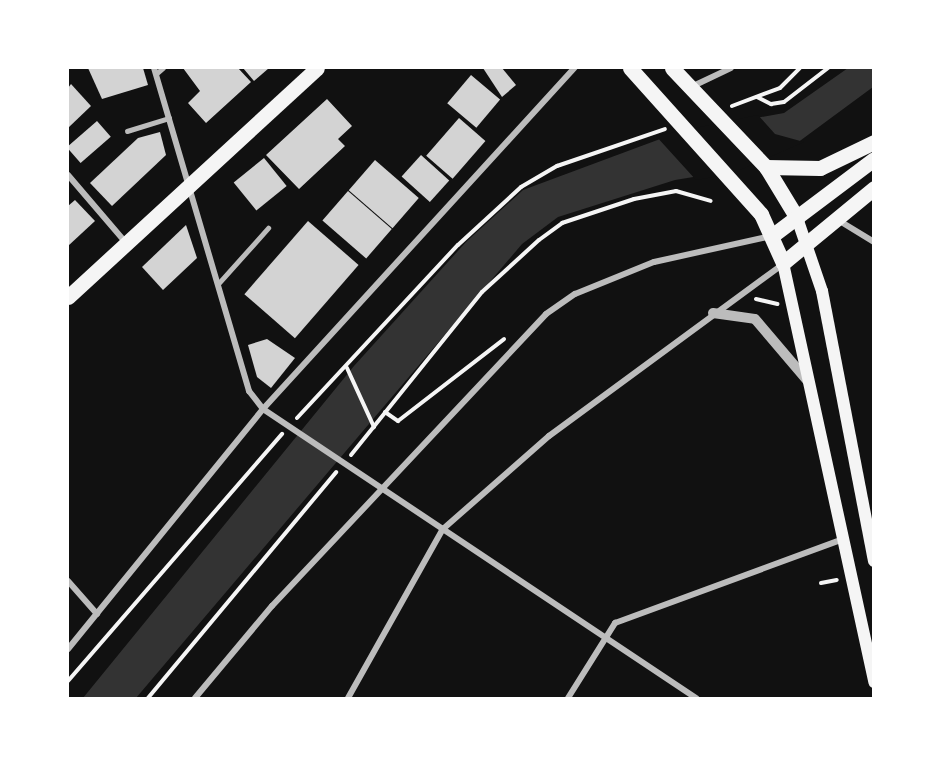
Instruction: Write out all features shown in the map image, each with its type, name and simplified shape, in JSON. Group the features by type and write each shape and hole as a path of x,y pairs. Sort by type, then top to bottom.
{"main road":[{"path":"68,297 317,68"},
{"path":"630,68 738,186 773,235 783,263 840,540 873,682"},
{"path":"672,68 766,167 796,218 808,244 822,291 871,536 873,561"},
{"path":"766,167 820,168 873,142"},
{"path":"773,235 873,159"},
{"path":"783,263 873,188"}],"street":[{"path":"68,649 263,409 574,68"},
{"path":"693,91 731,68"},
{"path":"155,71 249,391 263,409 379,489 443,529 696,699"},
{"path":"68,176 126,243"},
{"path":"837,220 873,242"},
{"path":"195,699 379,489 546,314 575,294 654,262 773,235"},
{"path":"348,699 443,529 549,436 783,263"},
{"path":"713,313 755,319 807,380"},
{"path":"568,699 604,637 615,623 840,540"},
{"path":"68,581 97,614"}],"lane":[{"path":"155,71 163,68"},
{"path":"127,131 169,118"},
{"path":"218,284 268,228"}],"path":[{"path":"721,111 780,88 800,68"},
{"path":"756,97 771,104 784,102 828,68"},
{"path":"293,421 347,368 458,245 521,187 634,136 675,126"},
{"path":"346,460 482,292 562,224 676,191 711,201"},
{"path":"762,303 778,304"},
{"path":"386,412 398,421 511,335"},
{"path":"347,368 374,427"},
{"path":"68,681 286,430"},
{"path":"148,699 339,469"}],"shaded area":[{"path":"848,68 873,68 873,87 797,143 730,171 675,180 558,217 522,244 136,698 83,698 354,366 466,242 523,190 679,132 784,113"}],"pier":[{"path":"758,115 775,134 804,142 731,174 696,180 656,136"}],"building":[{"path":"88,68 143,68 148,85 102,99"},
{"path":"183,68 238,68 251,82 206,123 188,103 200,91"},
{"path":"243,68 269,68 254,81"},
{"path":"483,68 502,68 516,85 502,97"},
{"path":"471,75 500,99 476,128 447,103"},
{"path":"71,84 91,106 68,128 68,88"},
{"path":"327,99 352,126 338,139 345,146 299,189 266,155"},
{"path":"459,118 485,141 453,179 426,156"},
{"path":"97,121 111,137 81,163 68,146"},
{"path":"160,132 166,155 112,206 90,183 138,138"},
{"path":"421,155 449,180 430,202 402,177"},
{"path":"264,158 287,186 256,211 234,183"},
{"path":"375,160 419,198 393,228 349,190"},
{"path":"348,191 392,229 366,258 322,220"},
{"path":"75,200 95,221 68,246 68,206"},
{"path":"308,221 359,265 295,338 244,294"},
{"path":"186,225 197,258 163,290 142,267"},
{"path":"267,339 295,358 271,388 257,377 248,345"}]}
